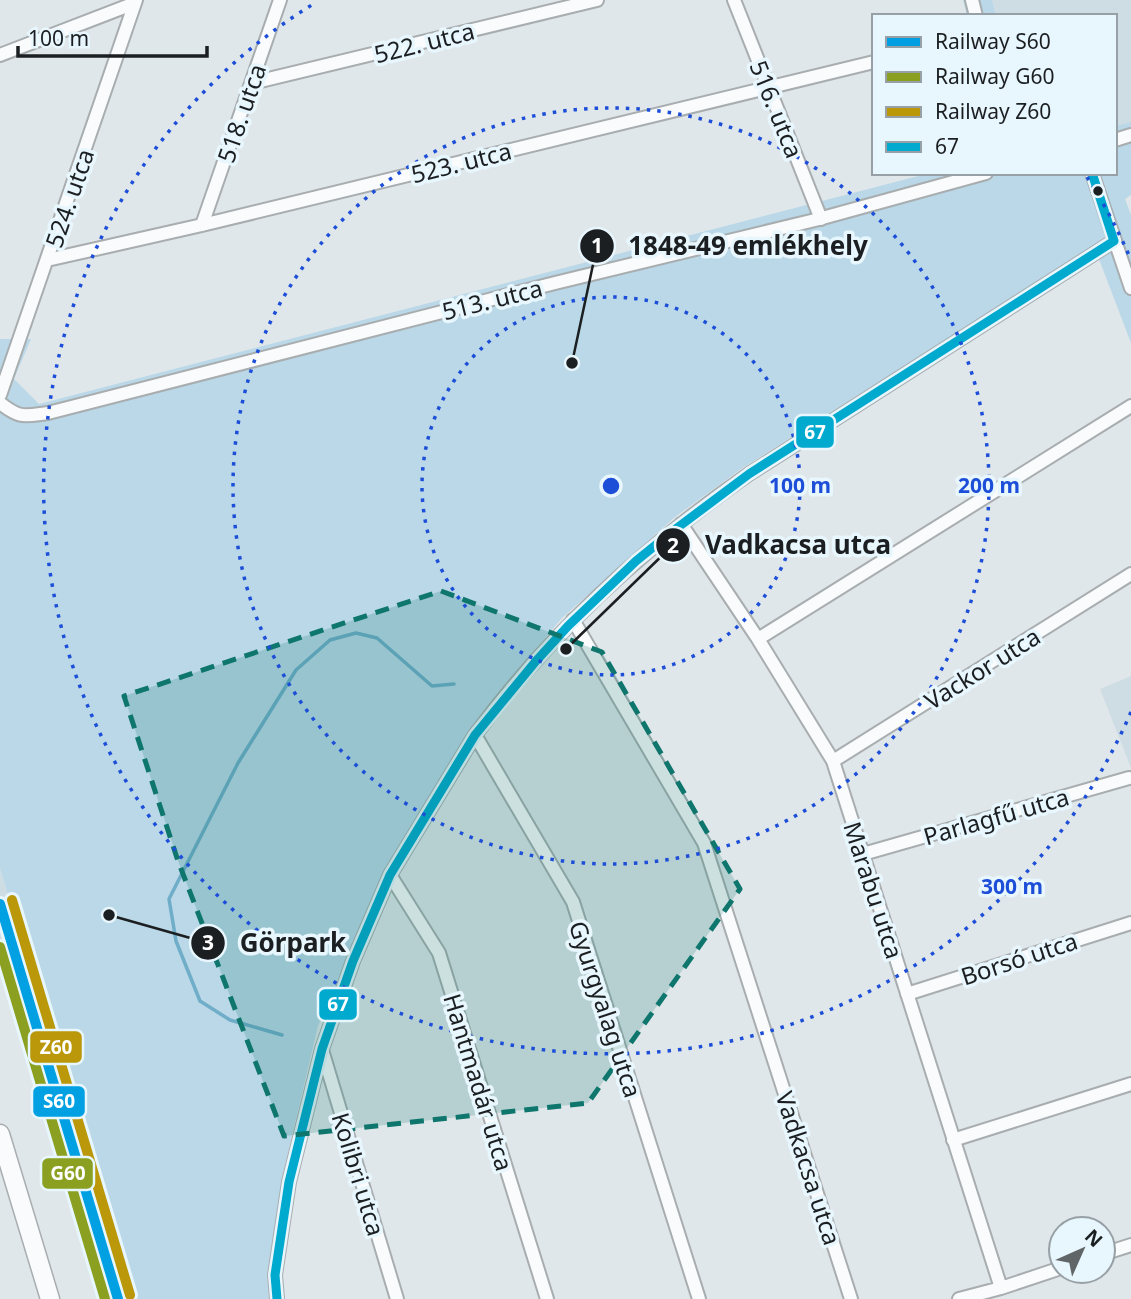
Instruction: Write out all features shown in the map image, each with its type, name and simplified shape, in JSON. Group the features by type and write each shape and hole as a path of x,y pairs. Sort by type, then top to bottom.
{"street":[{"name":"518. utca","path":"202,225 280,0"},
{"name":"522. utca","path":"252,83 597,0"},
{"name":"516. utca","path":"734,0 821,219"},
{"path":"0,55 135,2"},
{"name":"524. utca","path":"0,395 135,2"},
{"name":"523. utca","path":"47,260 872,62"},
{"name":"513. utca","path":"0,403 8,410 23,416 48,413 542,286 821,219 979,175"},
{"path":"1093,175 1131,288"},
{"path":"277,1299 275,1275 289,1182 321,1049 353,961 390,875 475,735 530,665 629,567 681,524 750,474 1114,241"},
{"path":"758,639 1131,406"},
{"name":"Marabu utca","path":"681,524 758,639 832,761 1001,1288"},
{"name":"Vackor utca","path":"832,761 1131,574"},
{"name":"Vadkacsa utca","path":"573,620 705,843 851,1299"},
{"name":"Gyurgyalag utca","path":"475,735 573,902 699,1299"},
{"name":"Parlagfű utca","path":"863,854 1129,778"},
{"name":"Hantmadár utca","path":"390,875 439,953 547,1299"},
{"name":"Borsó utca","path":"907,994 1131,923"},
{"name":"Kolibri utca","path":"321,1049 397,1299"},
{"path":"953,1140 1131,1084"},
{"path":"0,1134 50,1299"},
{"path":"959,1299 1047,1273"}],"highlighted area":[{"path":"441,591 602,652 740,889 588,1103 284,1136 178,861 124,696"}],"shaded area":[{"path":"963,0 992,0 996,14 966,14"},
{"path":"992,0 1131,0 1131,122 1117,126 1117,14 996,14"},
{"path":"1131,122 1131,195 1125,199 1131,215 1131,343 1094,246 741,469 675,517 562,618 511,678 465,739 383,874 318,1026 282,1178 267,1275 269,1299 131,1299 0,868 0,339 31,339 14,379 39,404 922,175 1117,175 1117,126"},
{"path":"1131,676 1131,768 1100,689"},
{"path":"0,868 131,1299 103,1299 0,949"}],"waterway":[{"path":"282,1035 230,1020 200,1001 176,941 169,899 238,763 296,670 330,640 356,633 377,638 432,686 454,684"}],"rail line":[{"name":"Z60","path":"12,900 130,1295"},
{"name":"S60","path":"0,904 118,1299"},
{"name":"G60","path":"0,947 105,1299"}],"transit line":[{"name":"67","path":"1093,175 1114,241"},
{"name":"67","path":"277,1299 275,1275 289,1182 322,1049 353,961 390,875 475,735 568,626 636,561 673,531 749,474 1114,241"}],"place":[{"name":"1848-49 emlékhely","path":"572,363"},
{"name":"Vadkacsa utca","path":"566,649"},
{"name":"Görpark","path":"109,915"}]}
